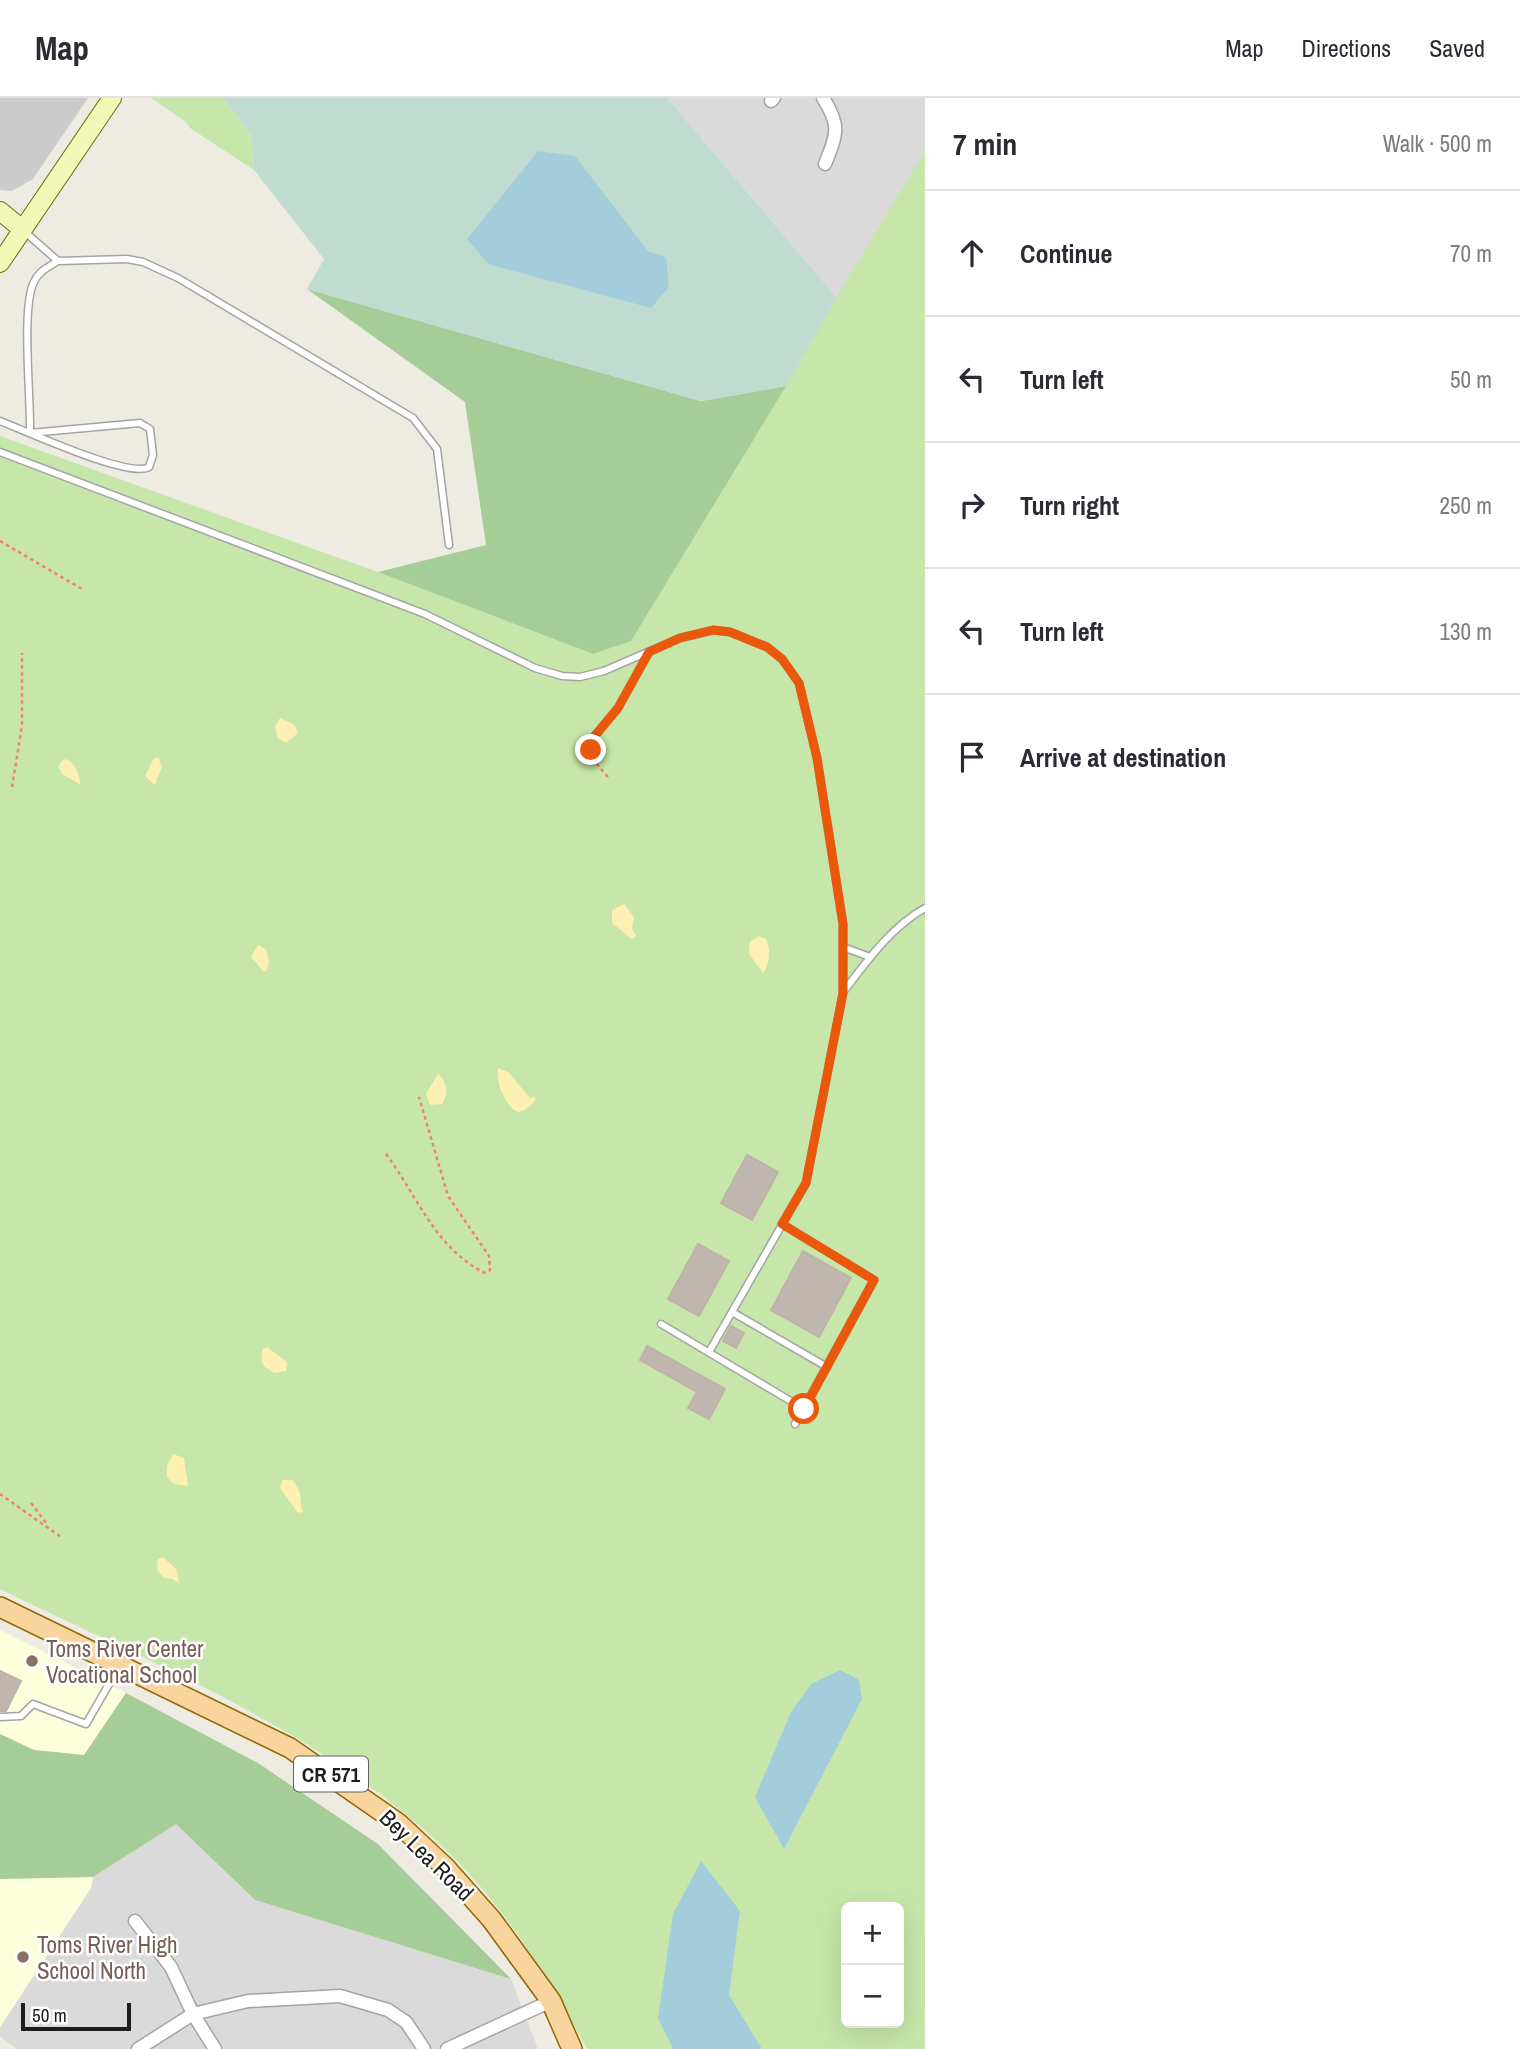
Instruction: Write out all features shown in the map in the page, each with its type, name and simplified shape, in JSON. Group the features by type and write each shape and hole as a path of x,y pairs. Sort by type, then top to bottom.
{"main road":[{"path":"0,263 111,98"},
{"path":"0,211 22,229"},
{"name":"Bey Lea Road","path":"0,1607 290,1748 398,1823 446,1868 492,1920 551,2000 572,2049"}],"street":[{"path":"823,98 833,113 838,132 825,164"},
{"path":"135,1921 171,1967 193,2014 215,2049"},
{"path":"138,2049 193,2014 209,2013 248,2001 296,1997 351,1998 388,2010 406,2022 424,2049"},
{"path":"447,2049 551,2000"}],"lane":[{"path":"22,229 58,261"},
{"path":"30,433 28,312 33,283 42,270 58,261 127,259 143,262 178,278 413,418 437,449 449,545"},
{"path":"0,421 30,433 133,471 149,467 153,455 150,429 141,423 30,433"},
{"path":"0,452 425,614 535,668 562,677 580,677 604,671 713,630 730,632 767,647 782,659 799,683 817,758 843,924 843,993 806,1183 709,1352"},
{"path":"843,993 870,957 912,915 925,908"},
{"path":"843,947 870,957"},
{"path":"782,1224 874,1280 795,1424"},
{"path":"732,1312 827,1367"},
{"path":"661,1324 804,1409"},
{"path":"0,1717 21,1716 33,1704 86,1724 120,1665"}],"path":[{"path":"0,541 82,589"},
{"path":"608,777 591,750 593,738 618,708 649,652"},
{"path":"12,787 22,726 22,653"},
{"path":"386,1154 421,1213 436,1232 470,1266 485,1273 490,1270 489,1256 448,1196 419,1097"},
{"path":"0,1494 61,1537"},
{"path":"31,1503 51,1530"}],"shaded area":[{"path":"0,98 88,98 33,179 12,191 0,190"},
{"path":"223,98 667,98 837,298 786,386 701,401 307,289 324,259 254,170 251,135","holes":["621,218 648,251 666,257 488,264"]},
{"path":"667,98 925,98 925,150 837,298"},
{"name":"Toms River Center Vocational School","path":"0,1630 126,1693 84,1755 34,1750 0,1734"},
{"path":"176,1824 255,1900 511,1979 538,2049 17,2049 0,2037 0,2027 91,1888 93,1877"},
{"name":"Toms River High School North","path":"93,1877 91,1888 0,2027 0,1879"}],"green space":[{"path":"151,98 223,98 251,135 254,170 190,128 186,122"},
{"path":"925,150 925,2049 587,2049 543,1973 493,1901 454,1858 406,1814 353,1774 297,1738 179,1675 0,1589 0,436 378,572 593,654 631,640"},
{"path":"307,289 701,401 786,386 631,641 593,654 378,572 486,545 465,402"},
{"path":"126,1693 258,1763 378,1844 511,1979 255,1900 176,1824 93,1877 0,1879 0,1734 34,1750 84,1755"}],"sand":[{"path":"280,718 293,724 298,733 286,743 278,738 275,727"},
{"path":"154,758 159,758 162,767 155,785 145,776"},
{"path":"64,759 74,766 81,785 62,774 58,766"},
{"path":"624,904 634,917 632,929 636,936 632,939 612,923 612,910"},
{"path":"759,936 766,939 769,947 769,957 763,973 749,954 750,942"},
{"path":"258,945 266,949 269,962 267,971 264,972 251,957"},
{"path":"498,1068 508,1072 530,1098 534,1097 536,1100 525,1110 518,1112 505,1099 500,1087"},
{"path":"438,1074 445,1084 446,1096 442,1104 430,1105 426,1094"},
{"path":"267,1347 287,1362 286,1371 274,1373 264,1366 262,1354"},
{"path":"173,1454 184,1458 188,1486 174,1484 167,1477 167,1466"},
{"path":"283,1480 292,1480 296,1485 303,1512 298,1513 280,1488"},
{"path":"163,1557 177,1570 179,1584 173,1579 164,1578 157,1570 158,1559"}],"water":[{"path":"538,151 575,156 648,251 666,257 669,287 651,308 488,264 467,239"},
{"path":"840,1670 859,1680 862,1699 784,1849 755,1797 791,1712 811,1684"},
{"path":"701,1861 740,1911 729,1995 762,2049 673,2049 658,2018 673,1914"}],"building":[{"path":"747,1155 778,1172 752,1220 721,1203"},
{"path":"698,1244 729,1261 699,1316 668,1299"},
{"path":"803,1251 851,1278 819,1337 771,1310"},
{"path":"731,1326 744,1333 736,1348 723,1341"},
{"path":"647,1346 725,1389 709,1419 688,1408 697,1392 640,1360"},
{"path":"0,1671 21,1681 6,1711 0,1711"}],"place":[{"name":"Toms River Center Vocational School","path":"32,1661"},
{"name":"Toms River High School North","path":"23,1957"}],"route":[{"path":"591,750 599,727 618,708 636,680 649,652 680,638 713,630 730,632 767,647 782,659 799,683 817,758 843,924 843,993 806,1183 782,1224 874,1280 804,1409"}]}
